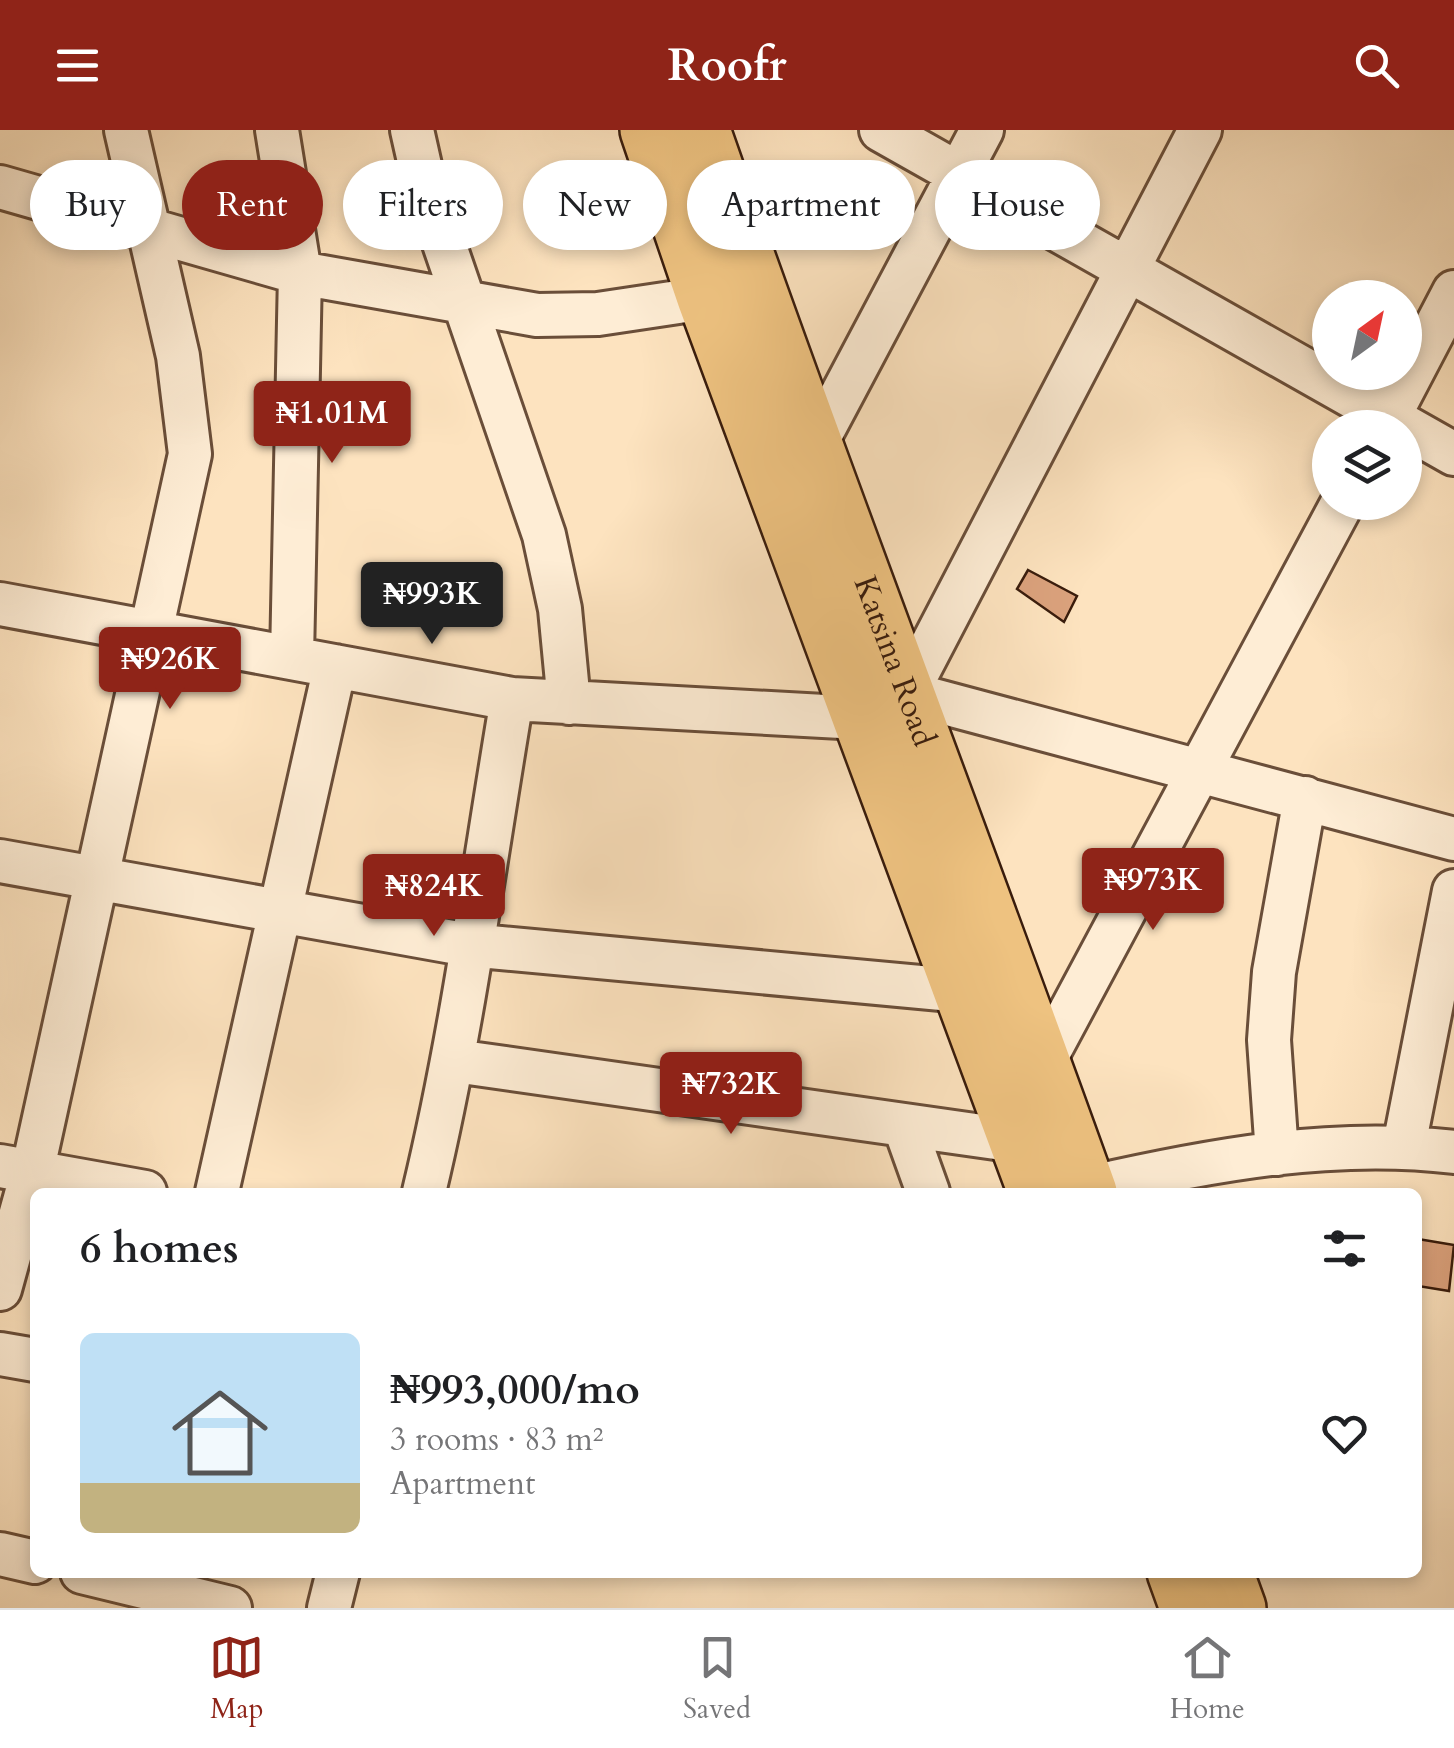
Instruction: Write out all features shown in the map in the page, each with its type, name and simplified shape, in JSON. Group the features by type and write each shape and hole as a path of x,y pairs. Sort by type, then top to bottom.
{"highway":[{"path":"648,130 705,298 884,705 963,992 1017,1142 1068,1188"},
{"name":"Katsina Road","path":"702,130 813,449 884,705 1043,1063 1070,1188"},
{"path":"1177,1578 1188,1608"},
{"path":"1227,1578 1238,1608"}],"street":[{"path":"126,130 133,160"},
{"path":"278,130 300,273 292,658"},
{"path":"412,130 425,188 544,535 560,609 569,703"},
{"path":"881,130 937,160"},
{"path":"966,160 982,130"},
{"path":"884,705 1130,268 1200,130"},
{"path":"0,187 30,195"},
{"path":"813,449 935,219"},
{"path":"162,232 300,273 537,315 598,314 705,298"},
{"path":"0,1289 16,1169 96,882 190,454 178,356 154,250"},
{"path":"1098,250 1366,410"},
{"path":"1392,410 1454,292"},
{"path":"1422,439 1454,454"},
{"path":"1043,1063 1332,520"},
{"path":"0,604 512,699 569,703 884,705 1199,769 1454,839"},
{"path":"218,1188 335,666"},
{"path":"425,1188 455,1061 469,945 512,699"},
{"path":"1277,1154 1269,1040 1271,1006 1304,798"},
{"path":"0,861 96,882 469,945 963,992"},
{"path":"1404,1146 1442,1008 1454,890"},
{"path":"455,1061 1017,1142"},
{"path":"904,1125 927,1188"},
{"path":"1085,1188 1194,1164 1277,1154 1404,1146 1454,1152"},
{"path":"16,1169 123,1188"},
{"path":"0,1354 30,1359"},
{"path":"0,1554 30,1561"},
{"path":"102,1578 230,1608"},
{"path":"330,1608 337,1578"}],"building":[{"path":"1028,570 1077,596 1064,622 1017,589"},
{"path":"1422,1240 1454,1245 1449,1291 1422,1287"}]}
